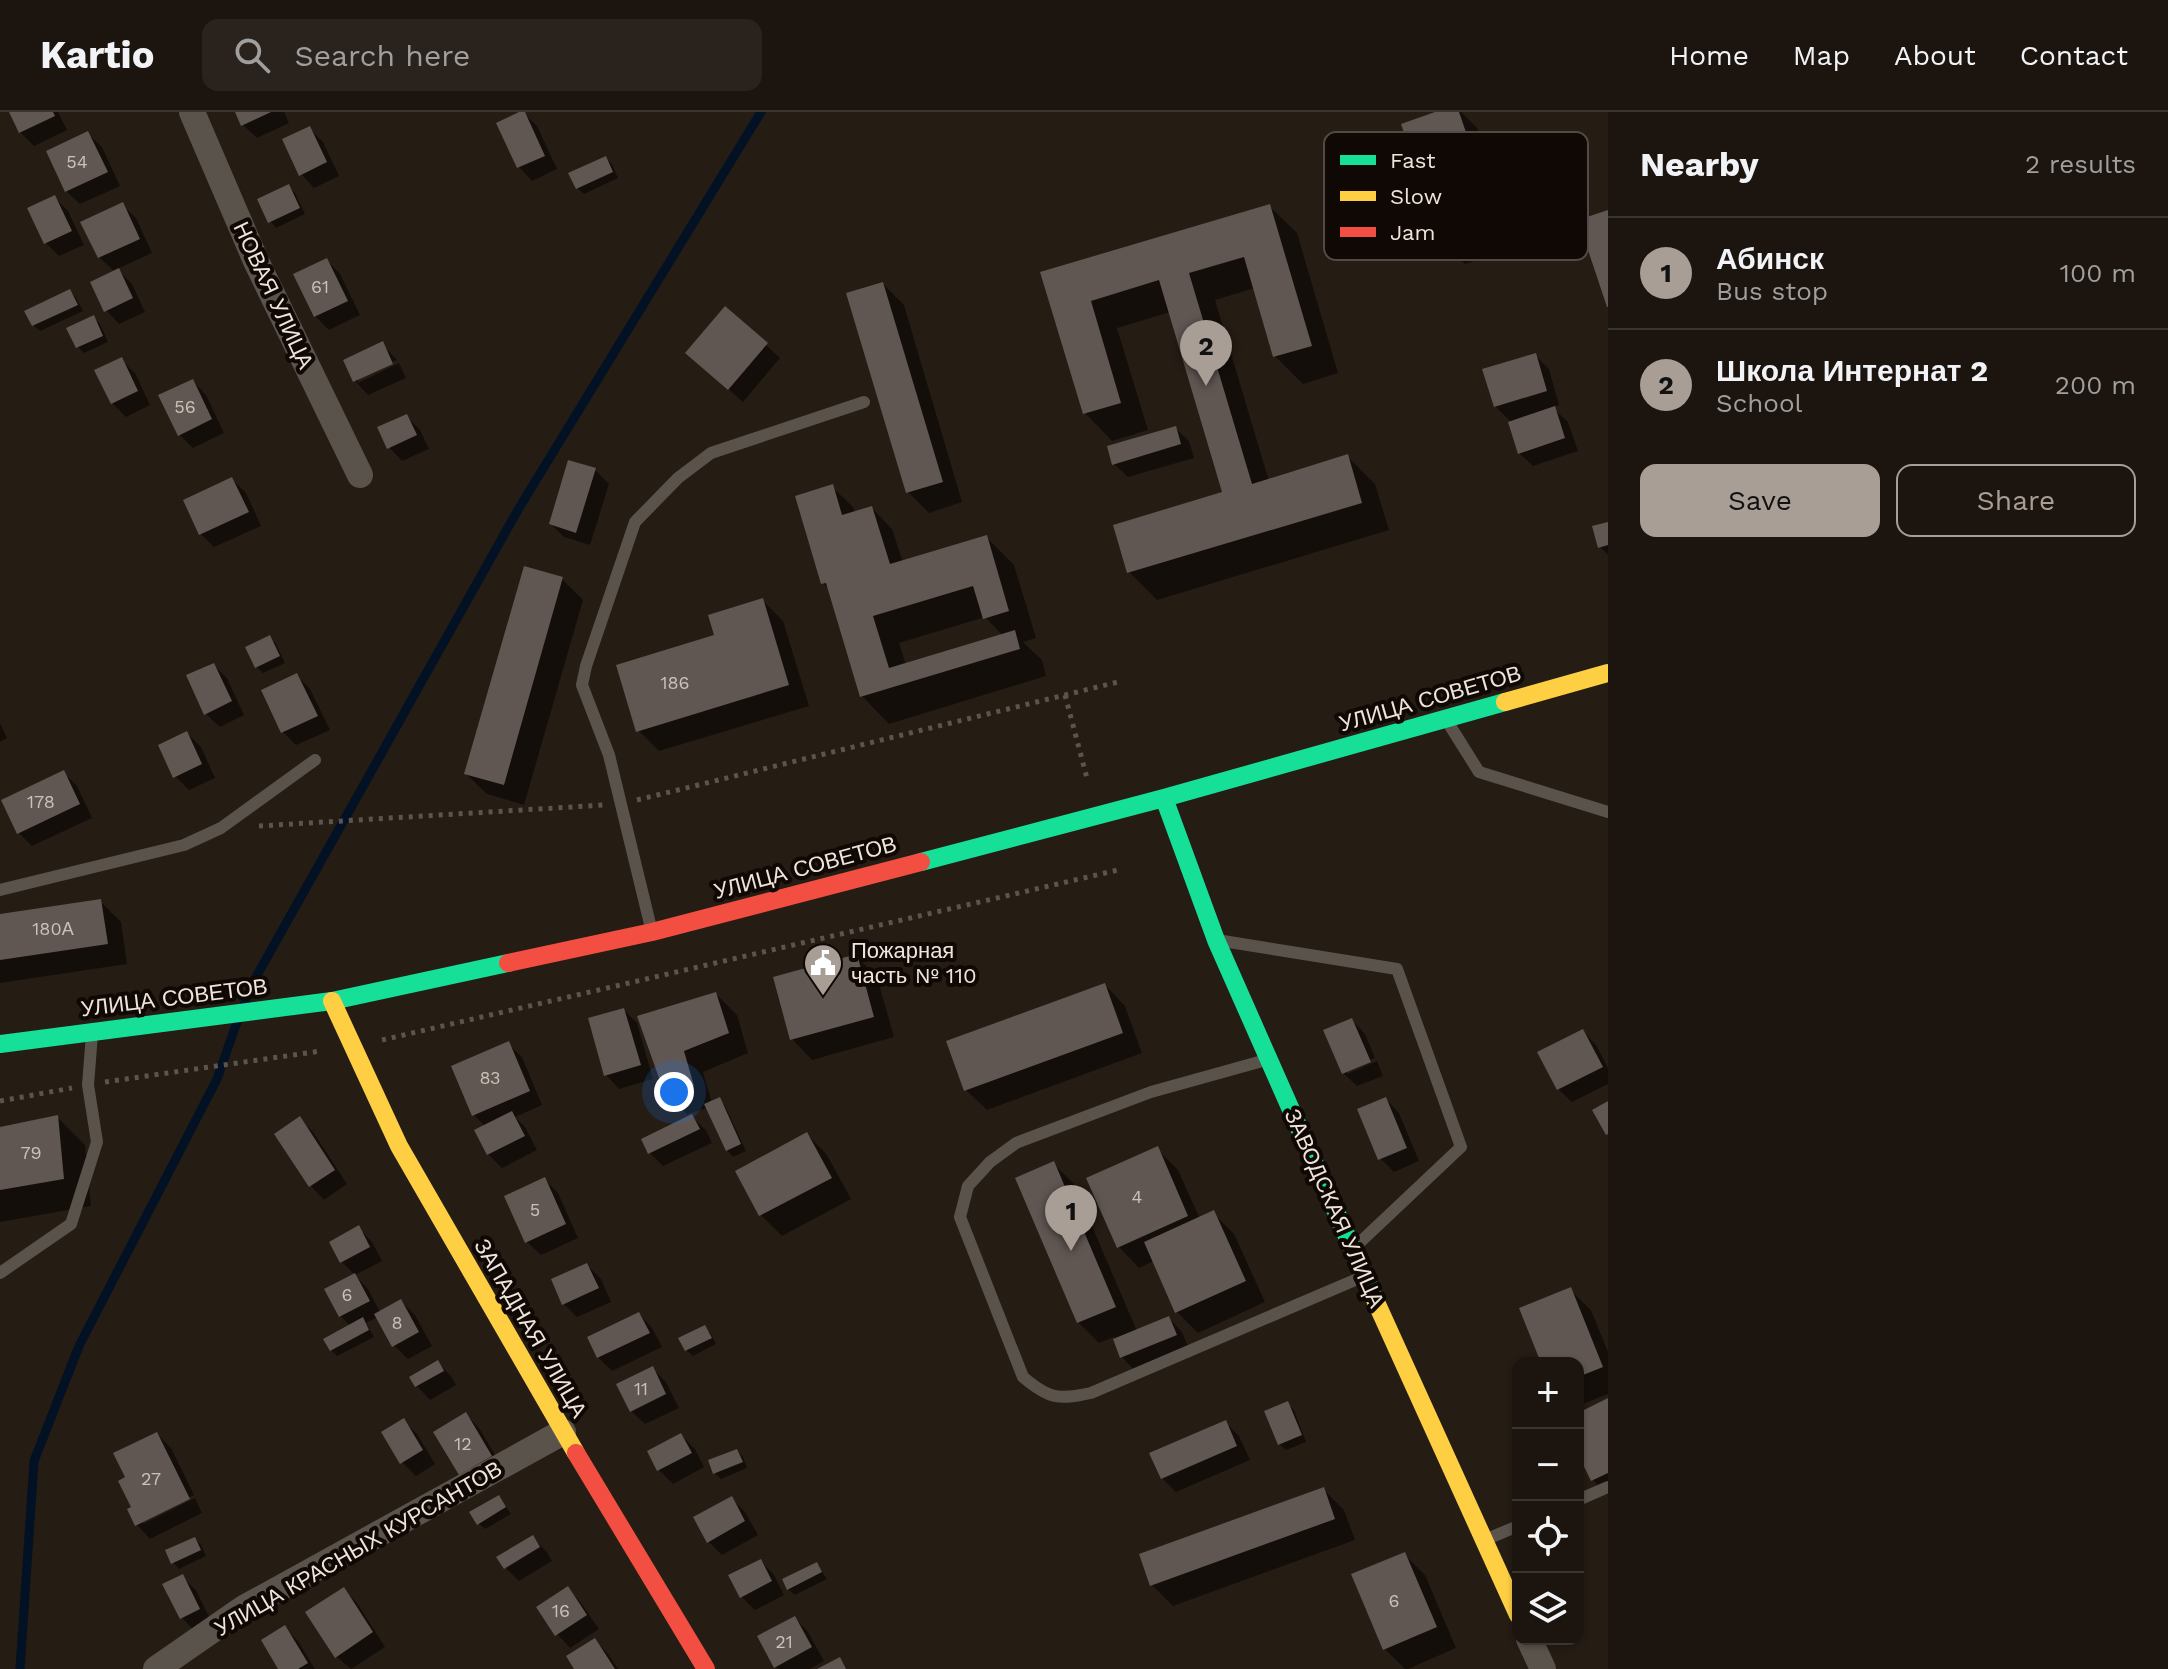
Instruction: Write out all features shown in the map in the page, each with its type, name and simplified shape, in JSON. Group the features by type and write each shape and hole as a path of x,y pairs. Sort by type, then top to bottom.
{"street":[{"name":"НОВАЯ УЛИЦА","path":"192,112 256,261 360,475"},
{"name":"УЛИЦА СОВЕТОВ","path":"0,1044 332,1001 652,932 1164,798 1608,673"},
{"name":"ЗАВОДСКАЯ УЛИЦА","path":"1164,798 1216,940 1512,1602"},
{"name":"ЗАПАДНАЯ УЛИЦА","path":"332,1001 399,1146 563,1432 706,1669"},
{"name":"УЛИЦА КРАСНЫХ КУРСАНТОВ","path":"156,1669 185,1660 244,1608 563,1432"},
{"path":"1532,1645 1543,1669"}],"lane":[{"path":"652,932 609,755 582,685 635,522 678,478 711,453 864,402"},
{"path":"1445,718 1479,772 1608,812"},
{"path":"0,890 184,845 221,828 315,760"},
{"path":"1216,940 1397,969 1461,1147 1352,1249"},
{"path":"0,1273 71,1224 97,1142 88,1085 92,1031"},
{"path":"1269,1059 1151,1092 1016,1143 990,1162 968,1186 960,1217 1023,1377 1041,1392 1066,1398 1091,1393 1365,1275"},
{"path":"1584,1497 1608,1487"},
{"path":"1484,1540 1512,1528"}],"path":[{"path":"221,828 621,804 1122,681"},
{"path":"1065,695 1088,782"},
{"path":"0,1101 88,1085 353,1047 1118,870"}],"building":[{"path":"9,112 53,112 55,116 19,133"},
{"path":"235,112 271,112 241,126"},
{"path":"525,112 545,156 517,168 496,123"},
{"path":"1435,112 1459,112 1466,132 1404,132 1401,124"},
{"path":"310,126 327,162 299,176 282,139"},
{"path":"88,131 108,172 65,192 46,151"},
{"path":"606,156 613,172 576,189 568,173"},
{"path":"289,184 300,208 268,223 257,199"},
{"path":"55,195 72,231 44,244 27,208"},
{"path":"123,202 140,239 98,258 80,222"},
{"path":"1270,204 1312,346 1273,357 1244,257 1189,273 1252,484 1348,454 1362,503 1127,573 1113,525 1222,492 1159,280 1091,301 1121,403 1083,414 1040,272"},
{"path":"1608,210 1608,307 1588,250 1588,217"},
{"path":"327,258 348,301 314,317 293,274"},
{"path":"119,268 133,298 104,312 90,282"},
{"path":"883,282 943,482 906,493 846,293"},
{"path":"70,289 78,305 32,326 24,311"},
{"path":"725,306 768,343 728,390 685,353"},
{"path":"94,315 103,336 76,348 66,328"},
{"path":"383,341 393,364 353,382 343,360"},
{"path":"1536,353 1547,391 1494,407 1482,369"},
{"path":"122,357 138,391 111,404 94,370"},
{"path":"193,379 212,419 178,436 158,395"},
{"path":"1555,406 1565,438 1518,454 1508,422"},
{"path":"407,414 417,435 387,449 377,427"},
{"path":"1176,426 1181,444 1112,465 1107,446"},
{"path":"568,460 596,468 576,533 549,524"},
{"path":"232,477 249,512 199,535 183,500"},
{"path":"833,484 842,515 872,506 890,564 987,535 1009,611 983,619 973,586 873,616 889,668 1015,630 1020,649 860,697 826,583 821,584 795,496"},
{"path":"1608,522 1608,545 1598,548 1592,526"},
{"path":"524,566 563,577 504,785 464,774"},
{"path":"763,598 789,685 636,732 616,665 714,635 708,615"},
{"path":"270,635 280,656 255,668 245,647"},
{"path":"214,663 232,701 204,715 186,675"},
{"path":"297,673 318,716 281,733 261,690"},
{"path":"187,731 202,764 173,778 158,745"},
{"path":"64,770 80,804 17,834 1,800"},
{"path":"101,899 108,944 0,960 0,914"},
{"name":"Пожарная часть № 110","path":"857,954 874,1017 790,1040 773,977"},
{"path":"1105,983 1123,1033 964,1091 946,1041"},
{"path":"716,992 729,1033 684,1051 694,1086 665,1095 637,1016"},
{"path":"624,1008 641,1065 604,1076 588,1018"},
{"path":"1352,1018 1371,1062 1342,1074 1323,1030"},
{"path":"1583,1029 1603,1067 1557,1090 1537,1052"},
{"path":"509,1041 530,1091 472,1116 451,1066"},
{"path":"720,1097 741,1144 726,1151 704,1104"},
{"path":"1386,1097 1407,1148 1378,1160 1357,1109"},
{"path":"1608,1101 1608,1134 1606,1135 1592,1110"},
{"path":"512,1111 525,1136 487,1155 474,1130"},
{"path":"692,1114 700,1129 648,1154 641,1139"},
{"path":"58,1115 64,1179 0,1190 0,1127"},
{"path":"300,1116 335,1170 309,1187 274,1134"},
{"path":"807,1132 832,1178 759,1216 735,1171"},
{"path":"1158,1146 1188,1216 1117,1248 1086,1178"},
{"path":"1054,1161 1116,1307 1077,1323 1015,1178"},
{"path":"545,1177 566,1224 525,1243 504,1196"},
{"path":"1214,1210 1246,1281 1175,1313 1144,1242"},
{"path":"359,1225 370,1247 340,1263 329,1242"},
{"path":"587,1263 599,1288 562,1305 551,1279"},
{"path":"355,1273 370,1301 339,1317 324,1289"},
{"path":"1571,1287 1603,1367 1584,1375 1584,1357 1539,1357 1519,1308"},
{"path":"401,1299 419,1332 392,1347 374,1314"},
{"path":"639,1312 650,1333 597,1358 587,1337"},
{"path":"1169,1316 1177,1335 1120,1358 1113,1339"},
{"path":"363,1317 369,1330 330,1351 323,1339"},
{"path":"705,1325 712,1338 685,1351 678,1338"},
{"path":"438,1360 444,1371 415,1387 409,1377"},
{"path":"653,1366 666,1394 630,1412 616,1384"},
{"path":"1608,1398 1608,1473 1591,1481 1584,1466 1584,1410"},
{"path":"1288,1401 1302,1435 1278,1445 1264,1411"},
{"path":"466,1412 492,1456 459,1475 433,1432"},
{"path":"404,1418 423,1450 400,1464 381,1432"},
{"path":"1226,1420 1237,1446 1161,1479 1149,1453"},
{"path":"157,1432 190,1499 135,1526 127,1509 131,1507 118,1481 125,1477 113,1453"},
{"path":"681,1433 692,1453 657,1471 647,1451"},
{"path":"737,1449 743,1462 713,1474 708,1460"},
{"path":"1324,1487 1335,1519 1150,1586 1139,1554"},
{"path":"499,1495 506,1507 477,1525 469,1512"},
{"path":"732,1496 745,1521 707,1543 693,1517"},
{"path":"533,1535 540,1547 504,1569 496,1557"},
{"path":"195,1537 201,1550 171,1564 165,1550"},
{"path":"1405,1552 1437,1627 1383,1650 1351,1574"},
{"path":"761,1559 772,1581 740,1598 728,1575"},
{"path":"817,1562 822,1572 787,1590 782,1579"},
{"path":"183,1574 200,1609 180,1619 162,1584"},
{"path":"568,1586 587,1615 555,1636 536,1607"},
{"path":"344,1587 373,1632 335,1658 305,1612"},
{"path":"795,1616 812,1647 774,1668 757,1636"},
{"path":"285,1625 308,1663 298,1669 278,1669 261,1640"},
{"path":"595,1638 615,1669 574,1669 566,1656"},
{"path":"840,1657 846,1669 817,1669"}],"waterway":[{"path":"244,1005 256,977 519,508 761,112"},
{"path":"20,1669 34,1461 79,1346 217,1079 237,1022"}],"traffic: fast":[{"path":"921,862 1164,798 1505,702"},
{"path":"1164,798 1216,940 1376,1302"},
{"path":"0,1044 332,1001 508,963"}],"traffic: slow":[{"path":"1505,702 1608,673"},
{"path":"332,1001 399,1146 576,1453"},
{"path":"1376,1302 1512,1602"}],"traffic: jam":[{"path":"508,963 652,932 921,862"},
{"path":"576,1453 706,1669"}],"place":[{"name":"Школа Интернат 2","path":"1206,386"},
{"name":"Пожарная часть № 110","path":"823,997"},
{"name":"Абинск","path":"1071,1251"}]}
